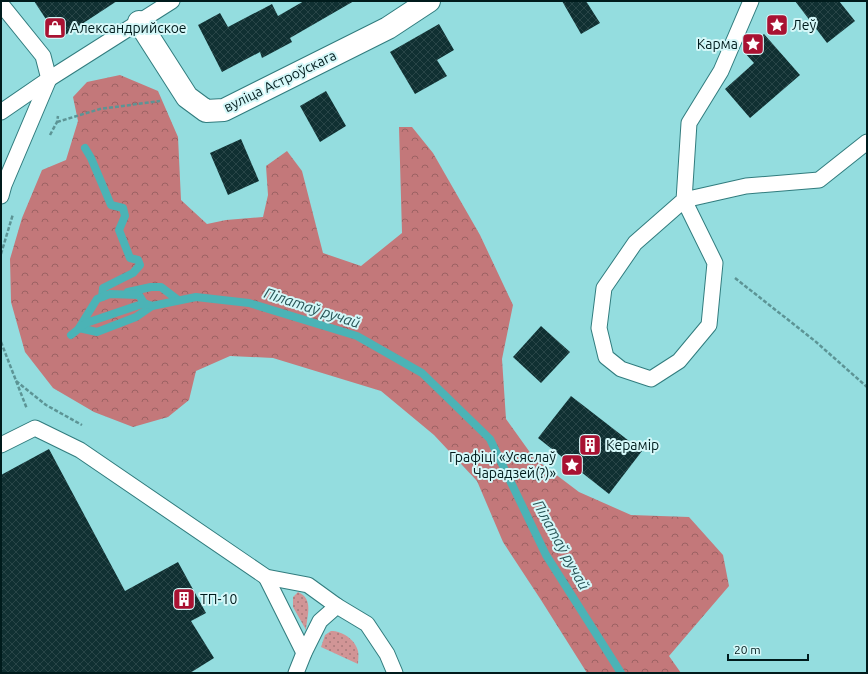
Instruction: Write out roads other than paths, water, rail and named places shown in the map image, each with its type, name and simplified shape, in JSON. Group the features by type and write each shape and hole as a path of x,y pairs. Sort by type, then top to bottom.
{"street":[{"name":"вуліца Астроўскага","path":"139,22 187,97 206,111 224,110 388,28 429,1"}],"lane":[{"path":"1,112 49,79 172,1"},
{"path":"751,1 721,71 690,123 684,200 716,263 708,325 679,361 651,379 621,369 606,356 599,328 604,288 634,243 684,200 746,186 819,180 867,142"},
{"path":"1,4 43,56 49,79 4,185 1,196"},
{"path":"1,445 35,428 80,450 266,577 308,585 337,606 367,624 387,654 395,673"},
{"path":"266,577 304,653"},
{"path":"296,673 320,621 337,606"}],"waterway":[{"path":"85,148 91,158 111,205 123,208 125,216 119,230 130,258 138,260 140,265 133,273 103,288 102,297"},
{"path":"128,292 151,287 161,287 178,300"},
{"name":"Пілатаў ручай","path":"144,303 139,295 110,294 97,299 79,328 97,332 136,317 152,306"},
{"name":"Пілатаў ручай","path":"71,335 86,323 144,303 152,306 196,297 249,303 357,336 422,373 490,439 546,555 621,673"}],"place":[{"name":"Леў","path":"777,25"},
{"name":"Александрийское","path":"55,28"},
{"name":"Карма","path":"753,44"},
{"name":"Керамір","path":"590,445"},
{"name":"Графіці «Усяслаў Чарадзей(?)»","path":"572,465"},
{"name":"ТП-10","path":"184,599"}]}
